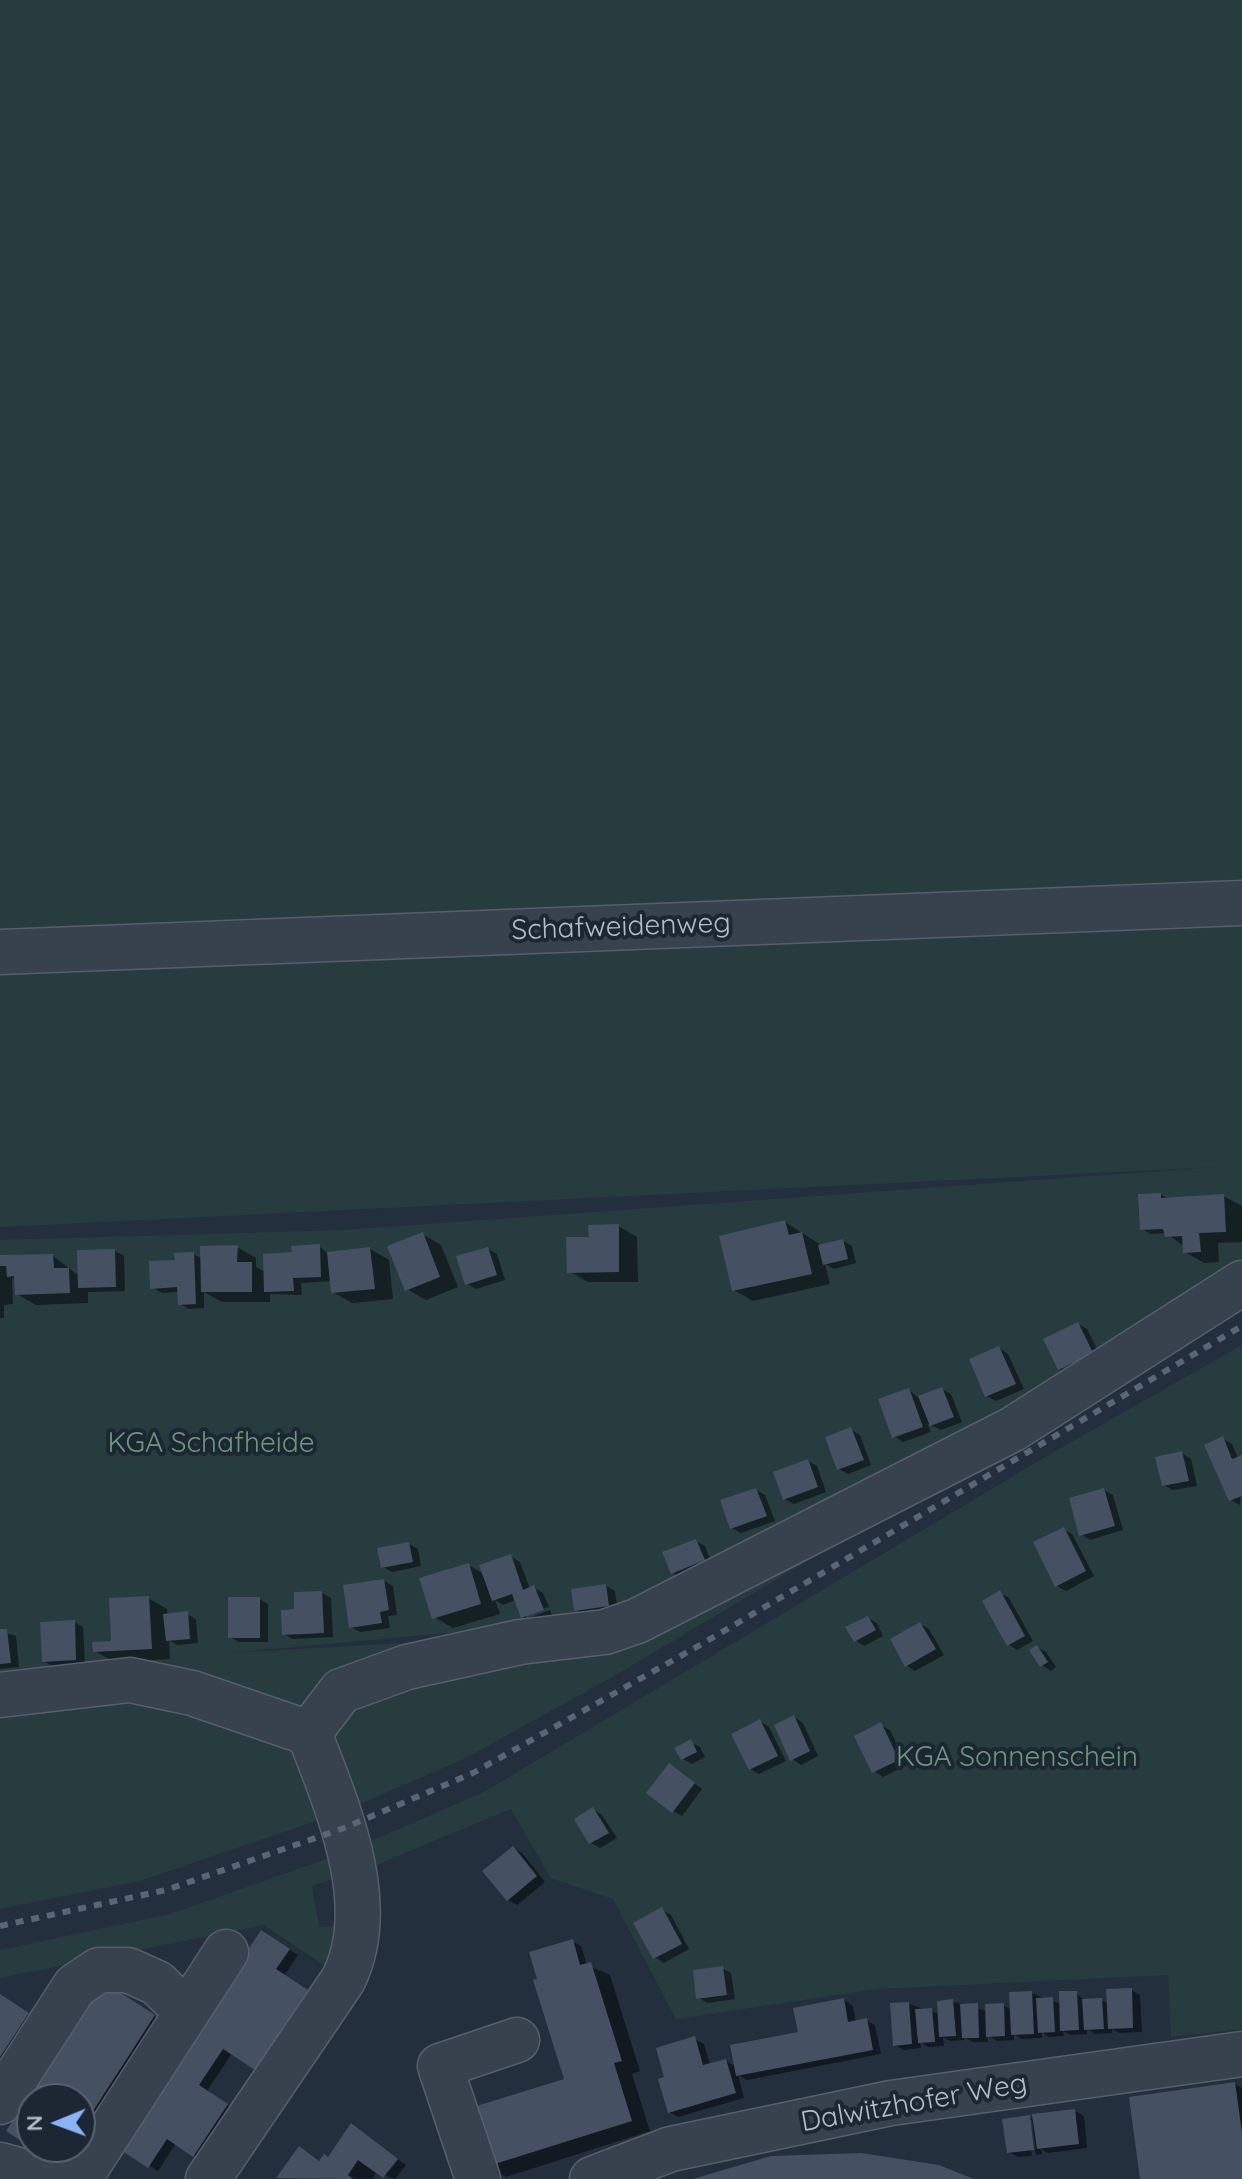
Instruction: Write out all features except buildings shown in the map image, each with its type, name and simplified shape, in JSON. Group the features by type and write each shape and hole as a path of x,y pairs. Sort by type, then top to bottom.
{"street":[{"name":"Schafweidenweg","path":"0,952 1242,903"},
{"path":"309,1733 341,1691 407,1667 520,1642 605,1632 637,1621 1013,1429 1242,1283"},
{"path":"0,1695 130,1680 192,1693 309,1733"},
{"path":"208,2179 343,1980 358,1945 360,1924 344,1828 309,1733"},
{"path":"79,2179 226,1952"},
{"path":"0,2102 75,1986 99,1970 128,1970 157,1983 187,2012"},
{"path":"478,2179 440,2066 517,2040"},
{"name":"Dalwitzhofer Weg","path":"592,2179 671,2149 891,2103 1242,2054"},
{"path":"0,2165 50,2179"}],"green space":[{"name":"KGA Schafheide","path":"0,0 1242,0 1242,1266 1006,1418 602,1619 228,1653 605,1632 910,1500 614,1676 466,1758 339,1813 140,1881 0,1909 0,1240 346,1230 1217,1167 0,1227"},
{"name":"KGA Sonnenschein","path":"1242,1345 1242,2029 1171,2037 1168,1975 877,1989 676,2019 613,1899 551,1878 511,1809 369,1868 362,1845 484,1792 1047,1456"},
{"path":"338,1855 343,1875 312,1886 319,1927 345,1926 334,1972 264,1925 0,1978 0,1950 170,1914"}],"railway":[{"path":"0,1926 166,1890 344,1828 473,1773 700,1645 1242,1326"}]}
